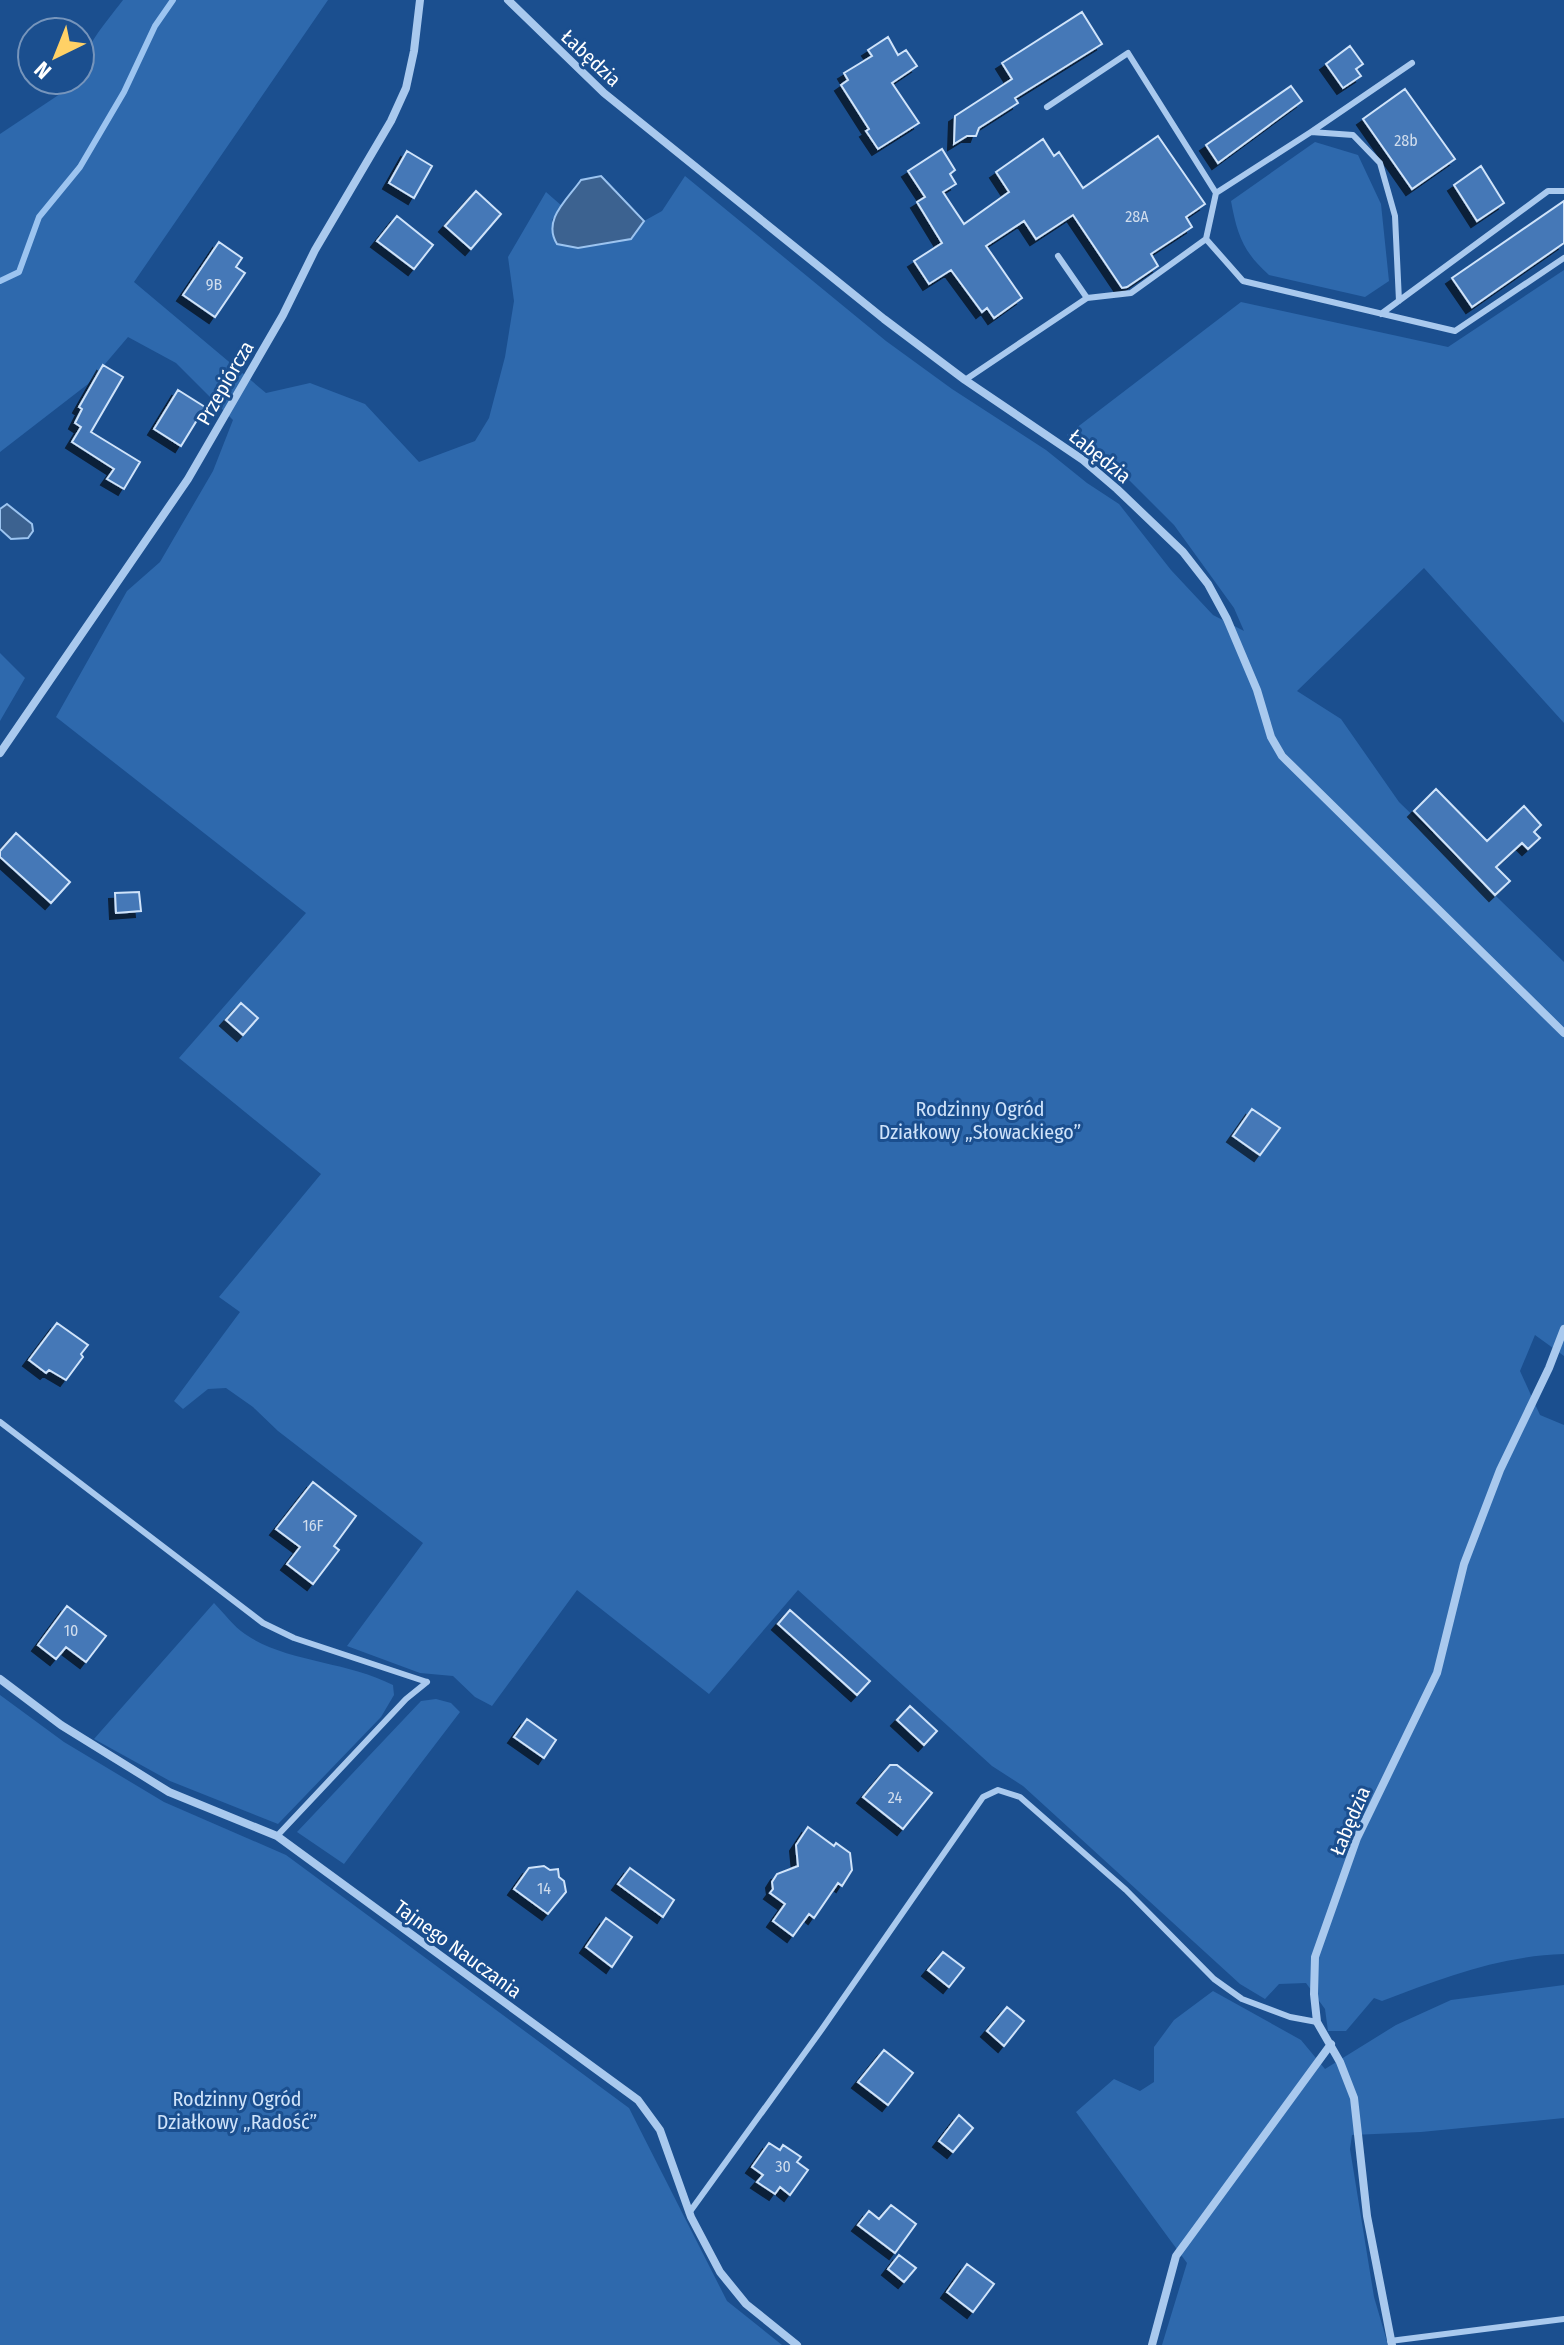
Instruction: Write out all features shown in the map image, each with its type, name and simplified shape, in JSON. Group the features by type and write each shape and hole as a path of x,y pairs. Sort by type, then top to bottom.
{"street":[{"name":"Przepiórcza","path":"0,753 188,479 283,315 315,250 391,121 406,88 420,0"},
{"name":"Łabędzia","path":"508,0 604,93 884,319 965,380 1083,460 1183,552 1208,584 1227,619 1257,690 1271,737 1282,756 1564,1033"},
{"name":"Łabędzia","path":"1391,2343 1367,2216 1354,2098 1331,2044 1317,2022 1315,1957 1357,1838 1437,1673 1464,1564 1500,1470 1549,1368 1564,1329"},
{"name":"Tajnego Nauczania","path":"0,1679 61,1725 169,1792 277,1836 638,2100 660,2130 689,2213 720,2272 734,2291 797,2345"},
{"path":"1152,2345 1176,2256 1331,2044"}],"lane":[{"path":"965,380 1087,298 1131,293 1206,239 1216,193 1128,53 1047,107"},
{"path":"1216,193 1412,63"},
{"path":"1311,132 1353,135 1380,163 1395,216 1399,301"},
{"path":"1381,314 1548,191 1564,191"},
{"path":"1206,239 1243,281 1455,331 1564,258"},
{"path":"1058,256 1087,298"},
{"path":"0,1422 263,1623 294,1638 427,1682 406,1699 277,1836"},
{"path":"689,2213 822,2029 983,1797 998,1790 1020,1797 1126,1890 1223,1986 1242,1999 1290,2017 1317,2022"},
{"path":"1391,2343 1564,2319"}],"green space":[{"name":"Rodzinny Ogród Działkowy „Słowackiego”","path":"123,0 328,0 134,282 266,393 310,383 365,404 419,462 475,441 489,418 505,357 514,301 508,257 546,192 562,206 552,220 557,244 579,248 631,239 644,221 662,211 685,176 886,341 952,389 1046,450 1119,504 1171,570 1213,615 1244,631 1234,608 1174,525 1130,481 1067,435 1241,302 1448,347 1564,270 1564,723 1424,568 1297,691 1341,719 1399,802 1564,962 1564,1356 1535,1335 1520,1371 1540,1415 1564,1425 1564,1954 1494,1964 1382,2001 1374,1998 1346,2031 1328,2031 1325,2009 1306,1983 1279,1984 1265,1999 1240,1984 1023,1786 992,1766 798,1590 709,1694 577,1590 492,1706 475,1697 453,1676 420,1673 347,1646 423,1543 226,1388 208,1389 183,1409 174,1401 240,1312 219,1297 321,1174 179,1058 306,913 56,717 127,591 160,562 213,471 233,420 176,363 128,337 88,384 0,452 0,134 57,96 96,96 96,36"},
{"path":"1315,142 1358,155 1381,204 1389,281 1365,297 1269,275 1247,250 1239,233 1231,201"},
{"path":"0,653 25,678 0,721"},
{"path":"214,1603 241,1631 261,1643 393,1685 394,1695 381,1717 278,1824 170,1781 94,1739"},
{"name":"Rodzinny Ogród Działkowy „Radość”","path":"0,1695 64,1742 164,1802 286,1855 629,2108 727,2301 782,2345 0,2345"},
{"path":"436,1699 451,1703 460,1712 344,1864 297,1832 421,1701"},
{"path":"1564,1985 1564,2118 1421,2132 1352,2135 1350,2149 1374,2297 1388,2345 1162,2345 1187,2263 1076,2112 1114,2079 1140,2091 1154,2082 1154,2047 1174,2020 1213,1991 1301,2040 1325,2069 1396,2025 1451,2000"}],"shaded area":[{"path":"601,176 644,221 631,239 578,248 557,244 552,227 558,210 581,180"},
{"path":"7,504 32,524 33,531 28,538 11,539 0,529 0,509"}],"building":[{"path":"1082,12 1102,44 1015,98 1018,103 979,128 976,136 967,136 954,144 955,116 1012,79 1002,63"},
{"path":"888,37 898,55 906,50 917,66 892,83 919,123 878,149 841,85 848,80 844,73 872,56 868,50"},
{"path":"1350,46 1363,64 1356,69 1361,76 1343,88 1326,64"},
{"path":"1291,86 1302,101 1218,163 1206,145"},
{"path":"1405,89 1455,159 1412,189 1363,119"},
{"path":"1158,136 1205,204 1186,217 1192,227 1151,254 1158,266 1127,287 1122,288 1073,215 1036,239 1024,221 986,246 1022,298 994,318 987,308 982,312 951,270 929,284 914,261 942,243 917,202 925,197 908,171 942,149 955,170 950,174 956,184 943,192 964,224 1009,192 996,172 1043,139 1054,156 1059,152 1083,188"},
{"path":"407,151 432,166 414,198 389,183"},
{"path":"1481,166 1504,203 1477,221 1454,185"},
{"path":"476,191 501,214 471,249 445,226"},
{"path":"1564,201 1564,243 1472,307 1452,278"},
{"path":"397,216 433,245 414,269 377,241"},
{"path":"219,242 242,258 236,267 245,273 215,317 183,295"},
{"path":"103,365 123,377 91,432 140,462 124,489 107,479 114,469 72,442 81,427 75,423 82,409 79,407"},
{"path":"178,390 205,407 181,446 154,429"},
{"path":"1436,789 1487,841 1524,806 1541,825 1534,832 1540,838 1528,849 1522,843 1496,867 1510,881 1495,895 1414,811"},
{"path":"16,833 70,882 51,903 0,857 0,851"},
{"path":"139,892 141,911 116,913 115,893"},
{"path":"241,1003 258,1018 243,1035 226,1020"},
{"path":"1252,1109 1280,1128 1260,1155 1233,1136"},
{"path":"57,1323 88,1345 66,1380 49,1370 46,1373 29,1360"},
{"path":"313,1482 356,1516 334,1546 339,1550 313,1584 287,1564 300,1547 276,1529"},
{"path":"67,1606 106,1636 86,1662 66,1647 56,1659 38,1645"},
{"path":"790,1610 870,1681 857,1695 778,1624"},
{"path":"910,1706 937,1731 924,1745 897,1720"},
{"path":"527,1719 556,1740 544,1758 514,1737"},
{"path":"890,1765 897,1765 932,1793 903,1829 863,1797"},
{"path":"808,1827 834,1846 836,1843 850,1853 852,1870 842,1886 838,1883 814,1918 809,1914 793,1936 773,1921 785,1904 770,1893 777,1874 798,1866 796,1845"},
{"path":"544,1866 550,1870 558,1869 566,1892 548,1914 514,1889 529,1868"},
{"path":"630,1868 674,1900 663,1917 618,1884"},
{"path":"606,1918 632,1937 612,1967 586,1947"},
{"path":"943,1952 964,1968 949,1987 928,1970"},
{"path":"1007,2007 1024,2021 1004,2046 987,2031"},
{"path":"884,2050 913,2073 888,2105 858,2082"},
{"path":"959,2115 973,2128 953,2152 939,2141"},
{"path":"769,2143 780,2150 783,2145 801,2157 797,2162 808,2170 790,2195 780,2187 775,2194 757,2182 763,2175 752,2167"},
{"path":"891,2205 916,2224 895,2253 858,2225 869,2211 879,2219"},
{"path":"899,2255 916,2268 904,2282 888,2269"},
{"path":"967,2264 994,2284 973,2312 947,2292"}],"waterway":[{"path":"0,281 19,272 39,217 80,167 124,92 155,26 173,0"}]}
